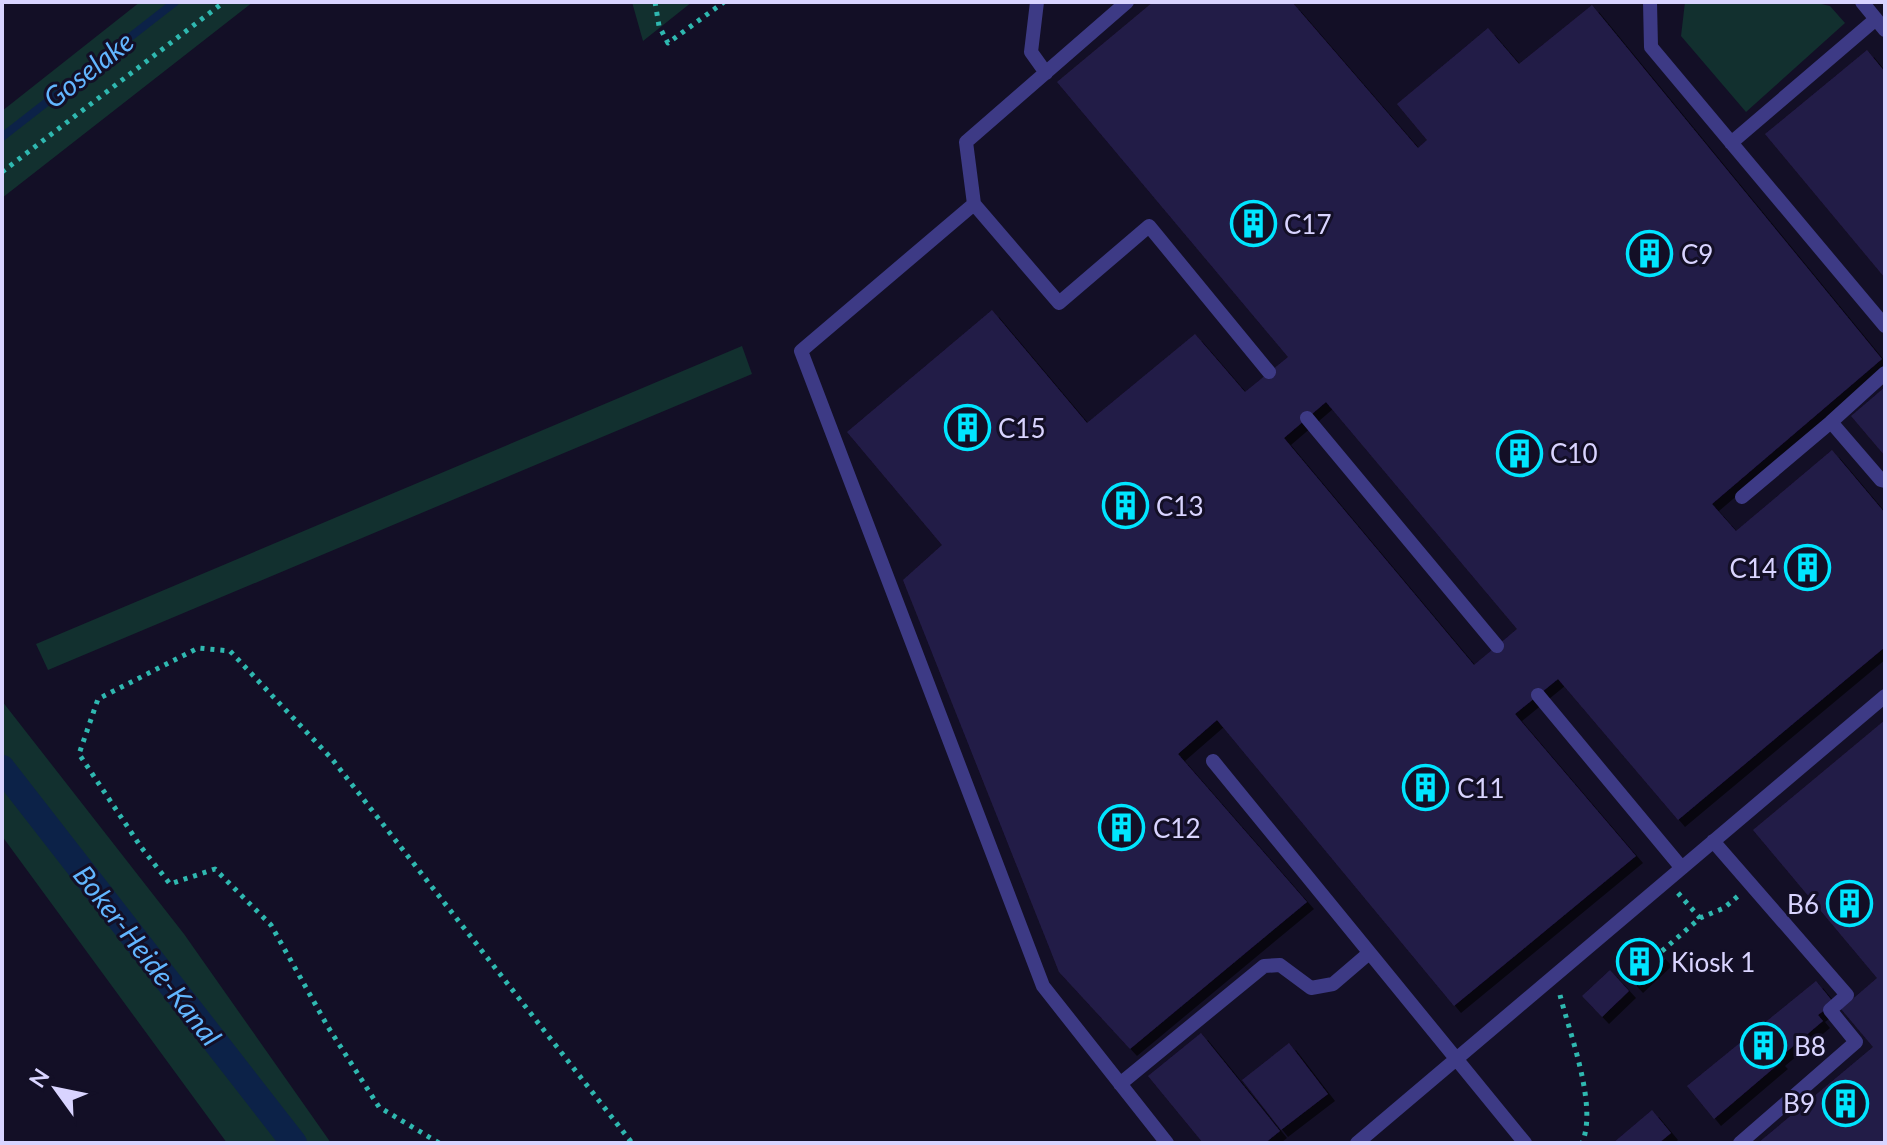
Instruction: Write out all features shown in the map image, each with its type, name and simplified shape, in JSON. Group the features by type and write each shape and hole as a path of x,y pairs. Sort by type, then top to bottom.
{"lane":[{"path":"1037,2 1031,52 1046,73"},
{"path":"1127,2 966,142 974,204 1059,303 1149,226 1269,372"},
{"path":"1650,2 1651,47 1885,326"},
{"path":"1731,143 1880,24 1862,2"},
{"path":"974,204 801,351 1043,986 1167,1143"},
{"path":"1742,497 1885,373"},
{"path":"1307,418 1497,646"},
{"path":"1831,422 1885,481"},
{"path":"1538,695 1681,867"},
{"path":"1357,1143 1885,696"},
{"path":"1213,761 1525,1143"},
{"path":"1713,841 1847,995 1830,1010 1856,1042 1740,1143"},
{"path":"1120,1084 1264,966 1280,965 1311,988 1333,984 1368,954"}],"path":[{"path":"2,172 224,2"},
{"path":"655,2 659,26 668,43 724,2"},
{"path":"439,1143 379,1107 328,1027 271,925 215,869 170,884 141,847 79,754 98,699 198,648 230,651 332,759 632,1143"},
{"path":"1667,879 1700,918"},
{"path":"1662,951 1700,918 1724,908 1751,885"},
{"path":"1555,975 1587,1099 1588,1130 1582,1143"}],"green space":[{"path":"140,2 253,2 2,198 2,111"},
{"path":"632,2 692,2 643,41"},
{"path":"1685,2 1813,2 1830,6 1845,23 1746,112 1681,36"},
{"path":"742,346 752,374 48,670 36,644"},
{"path":"2,701 184,934 331,1143 227,1143 2,836"}],"building":[{"path":"1153,2 1292,2 1418,148 1427,140 1397,104 1488,28 1519,64 1592,5 1882,359 1712,504 1736,531 1832,450 1885,513 1885,647 1678,820 1558,679 1515,714 1636,856 1454,1006 1217,720 1178,754 1307,902 1130,1049 1059,972 903,580 942,545 847,432 992,310 1087,423 1195,334 1245,392 1288,357 1057,82","holes":["1326,402 1517,629 1474,665 1284,438"]},
{"path":"1867,50 1885,72 1885,278 1765,134"},
{"path":"1885,387 1885,456 1851,416"},
{"name":"B6","path":"1885,720 1885,1143 1758,1143 1873,1047 1841,1009 1877,978 1753,830"},
{"name":"Kiosk 1","path":"1644,937 1665,959 1636,986 1616,964"},
{"path":"1610,970 1629,991 1602,1017 1582,996"},
{"name":"B8","path":"1816,981 1834,1003 1818,1015 1823,1021 1778,1059 1781,1062 1714,1119 1687,1086"},
{"path":"1201,1033 1280,1131 1265,1143 1203,1143 1148,1076"},
{"path":"1289,1043 1328,1094 1281,1130 1242,1080"},
{"path":"1652,1110 1671,1133 1659,1143 1613,1143"}],"waterway":[{"name":"Goselake","path":"2,137 175,2"},
{"name":"Boker-Heide-Kanal","path":"2,768 294,1143"}],"place":[{"name":"C17","path":"1253,224"},
{"name":"C9","path":"1650,254"},
{"name":"C15","path":"967,428"},
{"name":"C10","path":"1519,453"},
{"name":"C13","path":"1125,506"},
{"name":"C14","path":"1808,568"},
{"name":"C11","path":"1426,788"},
{"name":"C12","path":"1122,828"},
{"name":"B6","path":"1850,904"},
{"name":"Kiosk 1","path":"1640,962"},
{"name":"B8","path":"1763,1046"},
{"name":"B9","path":"1846,1103"}]}
